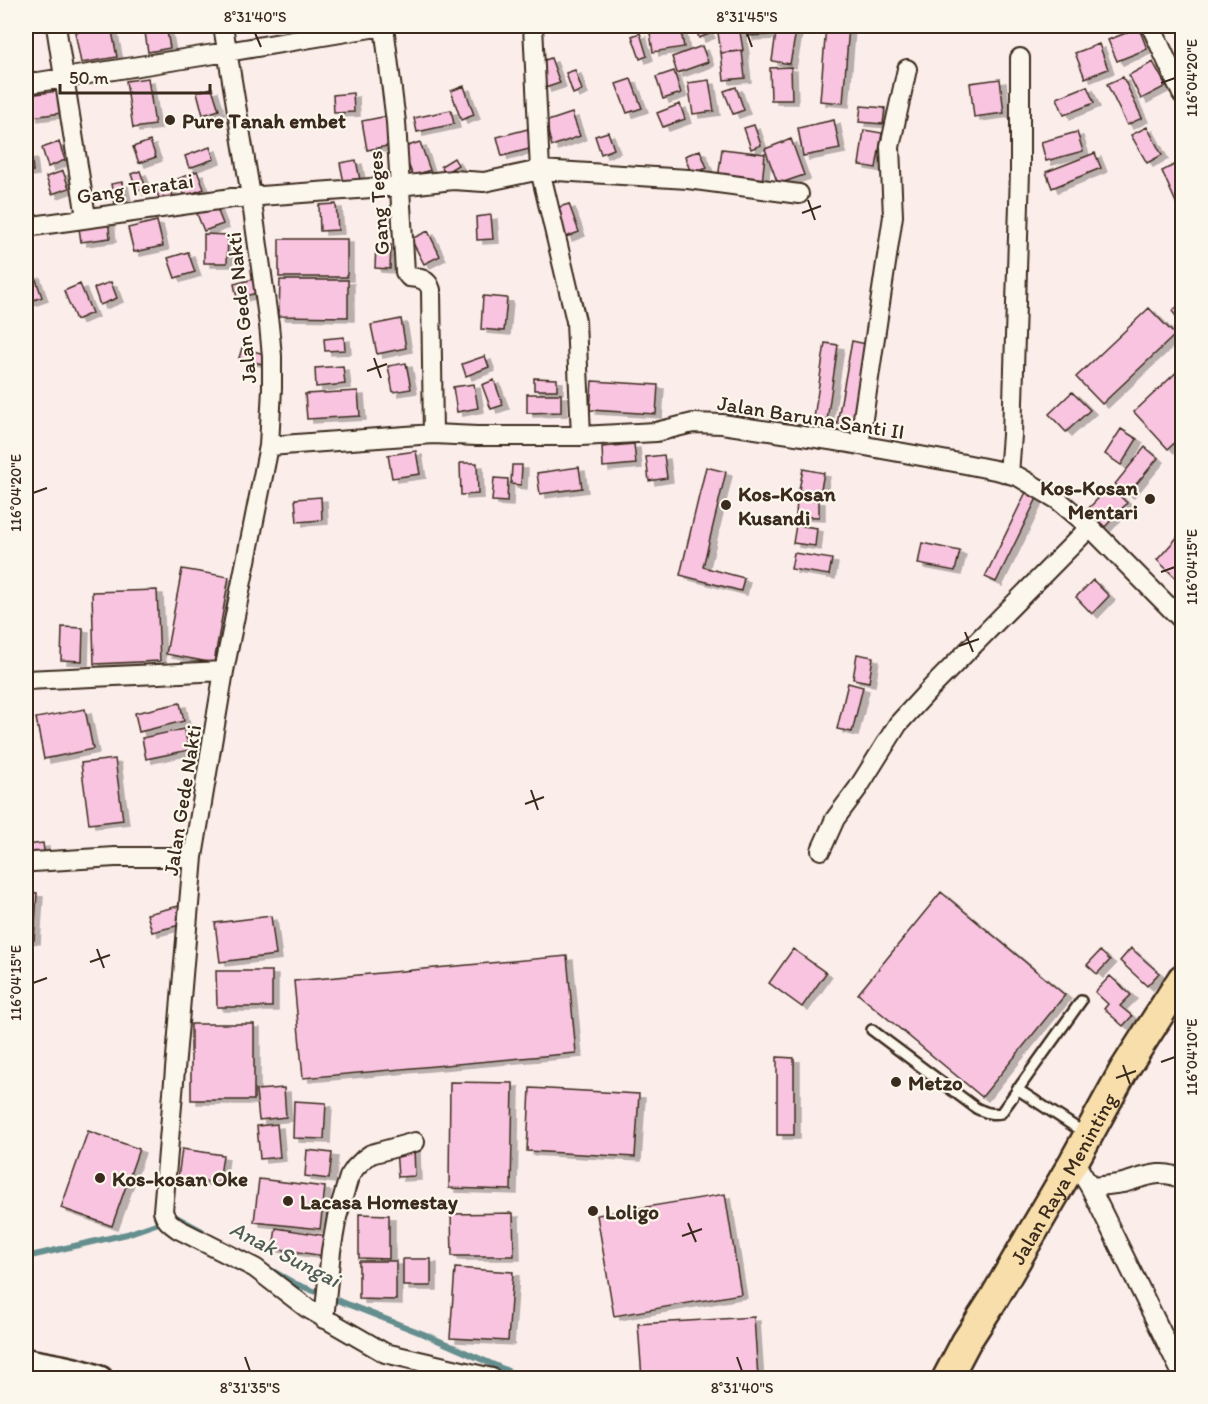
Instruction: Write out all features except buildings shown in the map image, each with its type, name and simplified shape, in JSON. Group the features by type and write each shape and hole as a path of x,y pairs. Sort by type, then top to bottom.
{"highway":[{"name":"Jalan Raya Meninting","path":"947,1378 1074,1161 1124,1070 1182,979"}],"street":[{"path":"56,26 86,218"},
{"name":"Jalan Gede Nakti","path":"223,26 269,325 272,388 269,446 224,672 194,857 163,1211 166,1219 178,1229 255,1268 307,1308 326,1304 385,1353 492,1378"},
{"path":"26,84 64,76 383,26"},
{"name":"Gang Teges","path":"383,26 396,122 405,273 409,277 426,280 431,290 433,434"},
{"path":"533,26 540,170 576,321 581,436"},
{"path":"1151,26 1182,94"},
{"path":"1009,474 1020,171 1020,58"},
{"path":"859,445 893,216 890,147 907,69"},
{"name":"Gang Teratai","path":"26,227 250,196 453,180 484,182 540,170 687,179 799,194"},
{"name":"Jalan Baruna Santi II","path":"269,446 433,434 581,436 656,432 693,423 722,424 859,445 1019,477 1058,500 1090,527 1182,620"},
{"path":"821,850 835,819 858,788 898,724 1090,527"},
{"path":"26,680 224,672"},
{"path":"33,862 115,857 194,857"},
{"path":"326,1304 330,1251 349,1177 355,1168 371,1154 416,1142"},
{"path":"1074,1161 1090,1187 1182,1374"},
{"path":"1090,1187 1108,1186 1143,1176 1163,1174 1174,1175 1182,1180"},
{"path":"26,1360 69,1368 101,1378"}],"lane":[{"path":"872,1030 976,1108 990,1114 1001,1113 1081,1001"},
{"path":"1017,1089 1088,1135"}],"waterway":[{"name":"Anak Sungai","path":"26,1257 127,1234 176,1217 202,1231"},
{"name":"Anak Sungai","path":"271,1270 296,1284 426,1335 524,1378"}],"place":[{"name":"Pure Tanah embet","path":"170,120"},
{"name":"Kos-Kosan Mentari","path":"1150,499"},
{"name":"Kos-Kosan Kusandi","path":"726,505"},
{"name":"Metzo","path":"896,1082"},
{"name":"Kos-kosan Oke","path":"100,1178"},
{"name":"Lacasa Homestay","path":"288,1201"},
{"name":"Loligo","path":"593,1211"}]}
